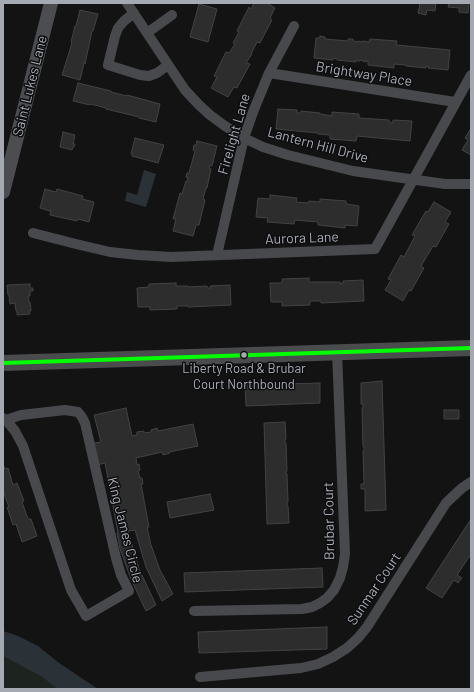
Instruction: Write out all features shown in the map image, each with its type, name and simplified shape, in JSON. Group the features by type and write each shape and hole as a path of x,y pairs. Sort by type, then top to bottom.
{"main road":[{"path":"3,363 471,348"}],"street":[{"name":"Saint Lukes Lane","path":"3,192 51,3"},
{"name":"Lantern Hill Drive","path":"127,3 185,90 199,105 225,126 244,138 263,147 282,153 353,171 445,184 471,184"},
{"path":"134,14 124,21 118,28 108,65 140,76 149,76 157,73 168,65"},
{"path":"147,33 172,15"},
{"name":"Firelight Lane","path":"217,255 244,138 269,73 294,26"},
{"name":"Brightway Place","path":"269,73 456,102"},
{"name":"Aurora Lane","path":"33,233 110,252 171,257 375,249 471,75"},
{"name":"Brubar Court","path":"194,611 302,609 312,607 320,603 328,598 334,590 344,566 345,554 337,352"},
{"name":"King James Circle","path":"65,410 78,412 85,423 116,558 121,575 129,591 86,616 71,590 23,446 15,431 5,419 21,415 65,410"},
{"name":"Sunmar Court","path":"200,678 301,668 318,664 347,648 367,627 446,503 471,482"}],"shaded area":[{"path":"144,170 156,174 146,207 125,201 127,192 137,195"},
{"path":"3,631 18,636 38,646 59,663 98,689 58,689 41,676 3,656"},
{"path":"3,640 97,689 3,689"}],"building":[{"path":"254,3 267,3 275,8 270,18 272,20 260,43 257,42 246,63 250,64 237,88 234,87 228,97 211,88 217,77 214,76 226,52 229,53 235,44 233,43 239,32 237,31 249,7 251,9"},
{"path":"417,3 436,3 435,11 427,10 426,15 418,13 420,4"},
{"path":"449,3 469,3 468,13 459,12 459,8 448,7"},
{"path":"199,4 217,9 208,42 190,37"},
{"path":"80,10 98,14 92,31 80,80 62,75"},
{"path":"320,36 325,37 325,39 348,41 348,39 353,39 353,41 358,42 369,42 370,39 397,41 396,45 450,50 448,70 428,68 429,67 426,66 426,68 394,64 394,68 368,65 368,61 366,62 360,60 356,60 356,62 337,60 333,58 333,60 314,58 316,38 320,38"},
{"path":"78,83 160,104 156,122 91,104 73,101"},
{"path":"278,109 297,110 297,113 301,113 301,111 332,116 332,112 359,114 359,118 389,120 389,122 393,123 393,120 412,121 410,141 357,136 356,141 330,139 330,135 276,129"},
{"path":"471,128 471,155 462,150 468,140 465,138"},
{"path":"63,132 75,135 73,144 75,144 72,150 60,147"},
{"path":"135,138 164,145 158,163 132,156 131,154"},
{"path":"197,141 217,146 212,166 210,165 209,168 211,169 203,199 205,200 199,225 196,225 193,236 173,231 176,219 173,219 180,193 182,194 186,181 187,182 188,178 186,177 187,173 189,173 195,151 193,150 194,145 196,145"},
{"path":"45,189 56,192 57,189 83,196 82,199 94,202 89,222 50,215 50,210 40,208"},
{"path":"270,195 297,198 296,202 308,203 309,201 320,202 320,199 346,201 346,204 359,206 357,226 345,225 345,228 318,225 318,222 295,220 294,224 267,222 268,218 256,217 258,198 270,199"},
{"path":"434,202 451,212 445,222 449,224 436,247 433,246 421,266 424,268 411,291 409,290 403,301 385,290 391,280 388,279 401,255 404,257 415,236 412,235 426,211 428,212"},
{"path":"309,278 309,282 340,282 340,284 343,283 343,281 363,280 364,301 321,303 321,301 310,301 310,305 282,306 282,302 271,302 270,283 282,283 282,279"},
{"path":"176,283 176,286 207,286 207,288 211,288 210,286 230,285 231,305 188,307 177,306 177,309 150,310 150,307 138,307 137,288 149,287 149,284"},
{"path":"30,284 30,288 33,288 33,291 30,291 30,296 28,296 31,311 29,311 30,314 17,315 15,303 10,304 7,285"},
{"path":"382,381 386,510 365,511 365,489 361,489 361,484 364,484 364,447 361,383"},
{"path":"320,383 320,403 246,406 245,385"},
{"path":"126,408 132,436 137,435 137,432 151,432 151,430 157,428 158,431 193,424 198,446 169,452 170,453 163,455 162,452 136,458 137,465 139,464 140,470 138,471 140,478 142,478 143,484 141,484 151,545 160,570 173,594 162,601 146,567 135,530 128,531 139,569 156,605 146,611 131,579 120,549 105,463 93,466 89,444 101,442 94,415"},
{"path":"444,410 459,410 459,419 444,419"},
{"path":"285,422 287,506 289,523 267,524 264,423"},
{"path":"3,464 5,469 8,468 13,485 17,483 24,501 22,502 28,519 31,519 37,536 22,542 16,524 13,525 7,507 9,507 3,491"},
{"path":"210,494 214,510 170,518 167,502"},
{"path":"471,519 471,554 457,575 462,578 458,583 454,580 442,598 426,588"},
{"path":"322,568 323,587 185,592 184,573"},
{"path":"327,627 327,649 199,653 198,632"}],"transit line":[{"path":"3,363 471,348"}],"place":[{"name":"Liberty Road & Brubar Court Northbound","path":"244,355"}]}
